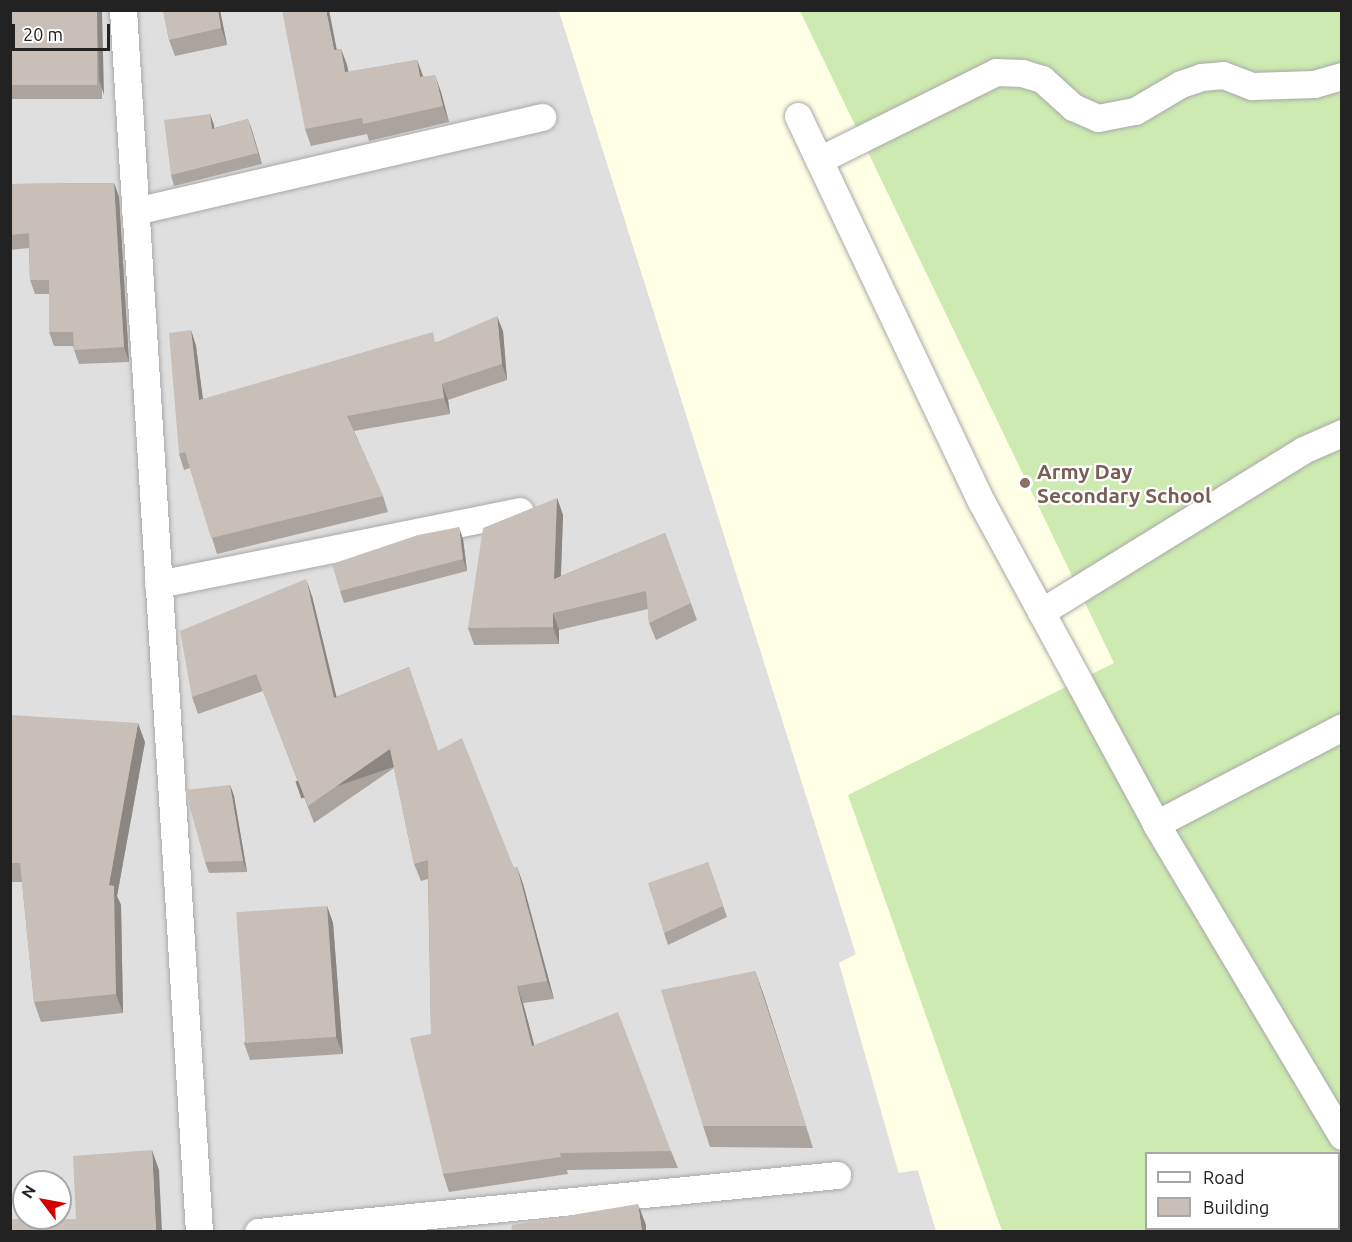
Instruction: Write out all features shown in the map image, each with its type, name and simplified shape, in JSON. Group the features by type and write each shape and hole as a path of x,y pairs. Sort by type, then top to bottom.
{"street":[{"path":"123,10 199,1232"},
{"path":"819,160 996,72 1022,73 1042,79 1073,107 1098,118 1135,111 1180,84 1201,77 1223,75 1252,86 1314,84 1341,76"},
{"path":"798,116 982,503 1155,824 1341,1136"},
{"path":"135,211 542,117"},
{"path":"1041,612 1304,450 1341,433"},
{"path":"158,584 520,510"},
{"path":"1155,824 1341,727"},
{"path":"258,1232 837,1175"}],"shaded area":[{"path":"10,11 559,11 856,955 839,963 898,1172 918,1170 936,1231 11,1231"},
{"name":"Army Day Secondary School","path":"559,11 1341,11 1341,1231 936,1231 918,1170 899,1173 839,963 856,954"}],"green space":[{"name":"Army Day Secondary School","path":"800,11 1341,11 1341,1231 1002,1231 848,795 1114,663"}],"building":[{"path":"10,10 97,10 97,85 10,85"},
{"path":"163,10 218,10 221,28 169,40"},
{"path":"282,10 326,10 334,50 341,49 345,72 417,60 420,77 435,75 443,106 363,124 362,118 305,129"},
{"path":"210,114 212,129 248,119 258,153 171,175 164,120"},
{"path":"114,183 124,347 74,350 73,332 49,332 49,280 30,280 29,233 10,235 10,184"},
{"path":"497,316 502,364 442,384 444,398 347,416 383,496 211,538 185,452 179,454 169,333 191,330 199,400 433,332 435,343"},
{"path":"557,498 554,579 665,533 691,603 649,623 646,591 553,613 553,627 468,628 483,528"},
{"path":"459,527 463,559 340,591 332,564 418,535"},
{"path":"306,579 334,698 409,667 438,751 462,738 514,868 517,867 547,981 517,986 532,1046 618,1012 671,1151 560,1153 561,1157 443,1174 410,1038 431,1034 428,860 414,864 390,749 308,806 256,674 192,697 180,631"},
{"path":"10,715 138,723 109,885 114,886 116,994 34,1002 20,863 10,863"},
{"path":"230,785 243,861 205,862 185,790"},
{"path":"708,862 723,906 664,933 648,883"},
{"path":"327,906 336,1037 245,1043 236,912"},
{"path":"755,971 806,1126 703,1126 661,990"},
{"path":"152,1150 156,1232 10,1232 10,1219 12,1219 12,1230 72,1230 72,1219 76,1219 73,1156"},
{"path":"638,1204 642,1232 511,1232 512,1225"}],"place":[{"name":"Army Day Secondary School","path":"1025,483"}]}
